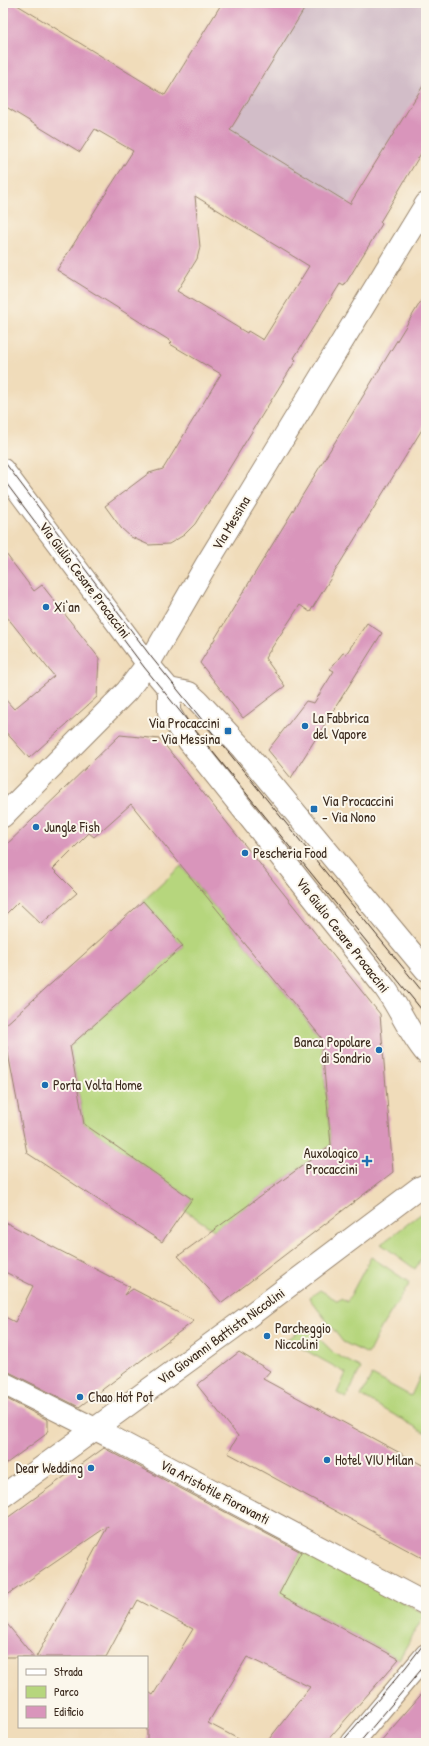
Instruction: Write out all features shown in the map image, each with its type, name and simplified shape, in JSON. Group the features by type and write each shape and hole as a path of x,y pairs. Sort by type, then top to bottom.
{"street":[{"name":"Via Messina","path":"3,816 122,697 152,658 206,564 426,204"},
{"name":"Via Giulio Cesare Procaccini","path":"3,470 147,664 170,689 169,712 180,730 385,988 400,1010 408,1029 424,1050"},
{"path":"170,689 189,693 226,730 426,970"},
{"name":"Via Giovanni Battista Niccolini","path":"3,1496 234,1328 424,1184"},
{"name":"Via Aristotile Fioravanti","path":"3,1383 94,1429 426,1604"},
{"path":"352,1743 426,1655"}],"shaded area":[{"path":"308,3 426,3 426,81 350,204 230,130"}],"green space":[{"path":"181,866 321,1037 331,1145 214,1230 184,1210 192,1199 84,1124 70,1046 183,946 143,901"},
{"path":"426,1210 426,1252 415,1269 381,1244"},
{"path":"371,1257 410,1283 382,1326 368,1354 343,1342 309,1298 320,1290 338,1301 341,1298 347,1302"},
{"path":"306,1326 335,1354 361,1368 346,1398 337,1393 346,1373 287,1340"},
{"path":"423,1370 426,1370 426,1433 361,1396 372,1375 411,1396"},
{"path":"303,1548 425,1614 399,1659 279,1594"}],"building":[{"path":"3,3 14,3 165,95 222,3 308,3 230,130 350,204 426,81 426,145 380,222 382,224 344,286 340,284 294,358 296,360 195,524 184,535 169,544 149,545 131,537 121,528 105,506 149,473 163,469 221,374 170,344 172,342 57,270 133,151 95,129 80,152 3,105","holes":["195,196 309,266 263,340 248,331 247,333 177,291 197,259 200,247"]},
{"path":"426,293 426,423 310,612 300,605 265,658 285,686 243,718 200,663"},
{"path":"3,550 34,591 42,585 99,658 97,697 29,758 3,729 3,697 14,709 54,676 3,612"},
{"name":"La Fabbrica del Vapore","path":"367,623 382,633 291,778 268,750 306,701 314,703 334,671 330,669 343,653 346,654"},
{"path":"120,735 160,739 380,1014 393,1172 222,1303 178,1256 331,1145 321,1037 131,804 94,837 89,833 53,869 77,893 41,924 18,902 3,917 3,848"},
{"name":"Porta Volta Home","path":"143,901 183,946 70,1046 84,1124 192,1199 162,1242 27,1153 3,1027"},
{"path":"3,1221 130,1287 124,1295 133,1289 194,1321 79,1407 9,1372 3,1371 3,1316 15,1322 33,1286 3,1271"},
{"name":"Hotel VIU Milan","path":"239,1352 270,1371 263,1379 426,1467 426,1560 228,1453 238,1436 197,1385"},
{"path":"3,1397 48,1420 48,1430 45,1435 3,1466"},
{"path":"104,1448 301,1552 279,1594 399,1659 325,1743 266,1743 310,1687 247,1657 208,1723 246,1743 147,1743 148,1692 153,1695 193,1629 138,1600 133,1609 132,1608 107,1656 37,1656 108,1526 3,1598 3,1521"},
{"path":"3,1619 33,1656 3,1657"},
{"path":"426,1689 426,1743 379,1743"}],"tram line":[{"path":"3,460 152,658 426,996"},
{"path":"3,479 144,667 426,1015"},
{"path":"341,1743 406,1667 426,1641"},
{"path":"359,1743 426,1664"}],"place":[{"name":"Xi‘an","path":"46,607"},
{"name":"La Fabbrica del Vapore","path":"305,726"},
{"name":"Via Procaccini - Via Messina","path":"228,731"},
{"name":"Via Procaccini - Via Nono","path":"314,809"},
{"name":"Jungle Fish","path":"36,827"},
{"name":"Pescheria Food","path":"245,853"},
{"name":"Banca Popolare di Sondrio","path":"379,1050"},
{"name":"Porta Volta Home","path":"45,1085"},
{"name":"Auxologico Procaccini","path":"367,1161"},
{"name":"Parcheggio Niccolini","path":"267,1336"},
{"name":"Chao Hot Pot","path":"80,1397"},
{"name":"Hotel VIU Milan","path":"327,1460"},
{"name":"Dear Wedding","path":"91,1468"}]}
